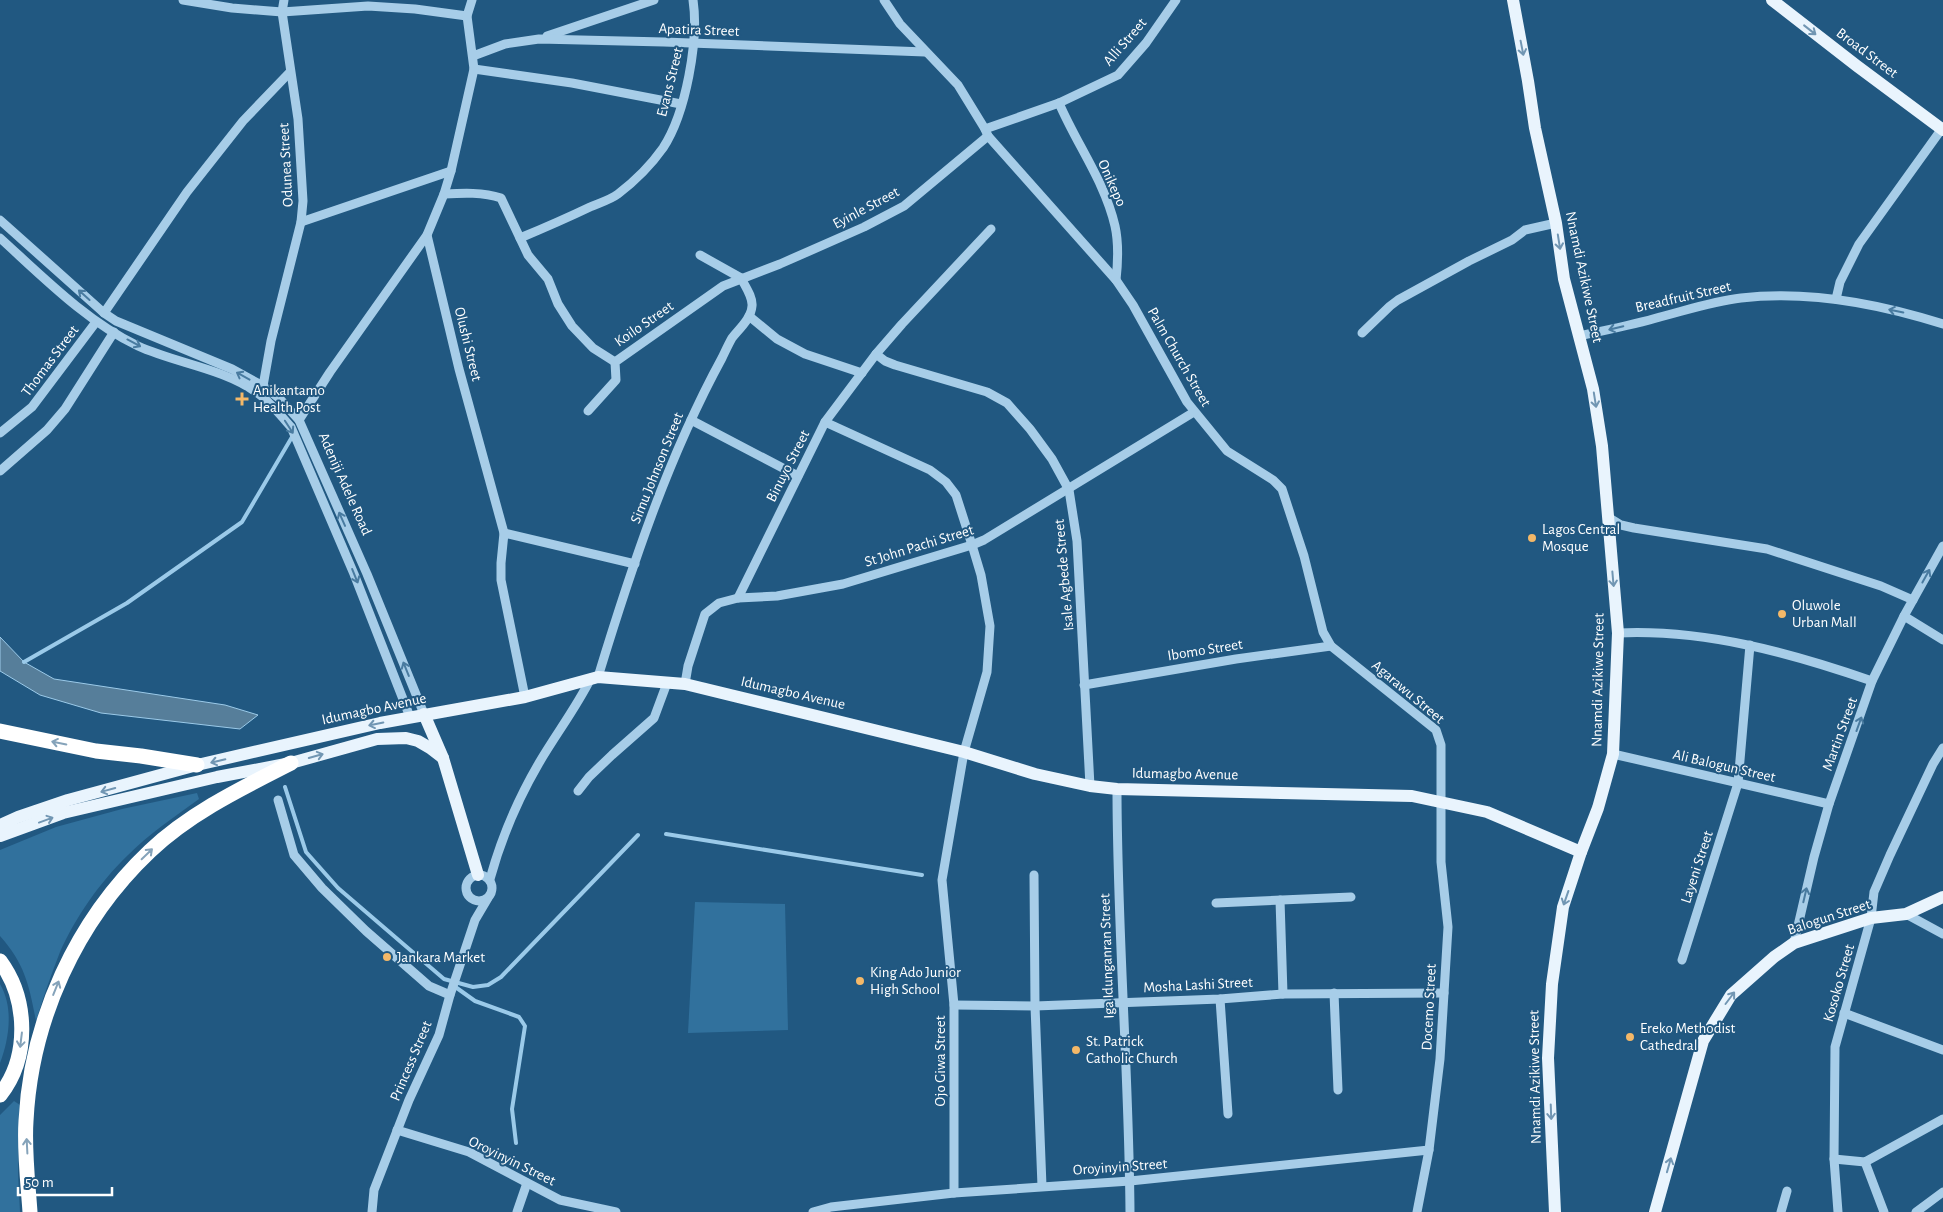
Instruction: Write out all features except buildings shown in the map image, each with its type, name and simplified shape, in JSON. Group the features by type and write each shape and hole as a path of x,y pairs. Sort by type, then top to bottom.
{"highway":[{"path":"0,730 96,751 197,765"},
{"path":"30,1212 25,1123 30,1079 46,1014 60,978 81,937 102,905 150,850 224,796 291,763"},
{"path":"0,961 14,984 21,1010 22,1034 18,1057 5,1089 0,1095"}],"main road":[{"name":"Nnamdi Azikiwe Street","path":"1513,0 1535,128 1556,223 1564,279 1593,389 1602,446 1618,633 1613,754 1598,808 1563,907 1552,984 1548,1058 1555,1212"},
{"name":"Broad Street","path":"1772,0 1942,129"},
{"name":"Idumagbo Avenue","path":"0,825 68,800 197,765 424,714 525,697 594,678 685,684 964,752 1035,774 1090,786 1118,789 1412,796 1487,812 1581,852"},
{"name":"Adeniji Adele Road","path":"424,714 444,758 484,877"},
{"name":"Idumagbo Avenue","path":"0,836 63,813 217,777 291,763 377,740 406,738 430,748 444,758"},
{"name":"Balogun Street","path":"1655,1212 1703,1041 1731,995 1774,957 1794,943 1871,918 1906,914 1943,897"}],"street":[{"path":"183,0 232,8 282,12 368,6 415,9 467,16"},
{"name":"Odunea Street","path":"263,386 271,341 301,222 303,201 298,119 282,12 284,0"},
{"path":"299,420 330,372 427,235 444,194 474,69 474,56 467,16 472,0"},
{"path":"539,39 654,0"},
{"name":"Evans Street","path":"520,238 616,196 644,171 663,147 682,104 694,44 695,17 693,0"},
{"name":"Palm Church Street","path":"884,0 900,24 958,86 986,132 1116,280 1133,305 1194,412 1227,451 1273,480 1282,489 1304,556 1323,632 1331,646"},
{"name":"Alli Street","path":"986,132 1059,103 1118,75 1146,43 1176,0"},
{"name":"Apatira Street","path":"474,56 505,44 539,39 925,52"},
{"path":"474,69 572,83 682,104"},
{"path":"104,313 187,192 243,121 290,72"},
{"name":"Onikepo","path":"1059,103 1069,128 1105,196 1115,227 1118,252 1116,280"},
{"path":"1836,299 1840,282 1859,244 1942,129"},
{"name":"Eyinle Street","path":"741,278 780,264 864,227 904,206 986,132"},
{"path":"301,222 451,171"},
{"path":"444,194 466,193 501,198 528,255 548,279 558,304 572,326 593,348 615,362"},
{"name":"Adeniji Adele Road","path":"0,220 104,313 116,321 232,370 263,386 280,399 299,420 424,714"},
{"path":"1362,333 1398,300 1512,240 1524,230 1556,223"},
{"name":"Binuyo Street","path":"738,598 826,422 876,354 991,229"},
{"name":"Olushi Street","path":"427,235 459,369 504,533 501,580 525,697"},
{"name":"Adeniji Adele Road","path":"0,238 96,322 139,346 224,376 256,391 275,408 290,427 354,574 410,717"},
{"path":"700,255 741,278 750,296 752,306 749,316 777,339 805,354 862,373"},
{"name":"Koilo Street","path":"588,411 616,380 615,362 723,286 741,278"},
{"name":"Breadfruit Street","path":"1579,336 1742,298 1795,297 1836,299 1921,317 1943,324"},
{"name":"Simu Johnson Street","path":"594,678 658,498 691,420 703,392 732,338 749,316"},
{"name":"Thomas Street","path":"0,433 32,408 96,322"},
{"path":"0,471 47,430 65,409 114,332"},
{"name":"Isale Agbede Street","path":"876,354 885,361 895,365 987,392 1007,404 1030,429 1052,459 1069,490 1078,541 1090,786"},
{"name":"St John Pachi Street","path":"685,684 688,666 705,614 719,603 738,598 777,596 843,584 972,545 984,540 1069,490 1194,412"},
{"path":"691,420 798,476"},
{"name":"Ojo Giwa Street","path":"826,422 930,470 946,482 956,495 972,545 990,626 987,672 964,752 942,880 954,1005 954,1193"},
{"path":"1608,517 1621,525 1634,528 1767,549 1881,586 1913,600"},
{"path":"504,533 635,564"},
{"name":"Martin Street","path":"1794,943 1814,857 1829,804 1872,681 1904,616 1943,546"},
{"path":"1904,616 1943,640"},
{"path":"1618,633 1651,632 1750,645 1826,665 1872,681"},
{"name":"Layeni Street","path":"1682,960 1738,783 1750,645"},
{"name":"Ibomo Street","path":"1084,685 1236,659 1331,646"},
{"name":"Agarawu Street","path":"1331,646 1436,730 1441,745 1442,802"},
{"path":"484,877 539,762 594,678"},
{"path":"578,791 589,777 654,718 667,683"},
{"name":"Kosoko Street","path":"1838,1212 1834,1159 1836,1047 1871,918 1874,892 1933,764 1943,748"},
{"name":"Ali Balogun Street","path":"1613,754 1829,804"},
{"name":"Iga Idunganran Street","path":"1118,789 1117,866 1124,1003 1130,1212"},
{"path":"278,800 294,855 322,888 429,986 450,995"},
{"name":"Docemo Street","path":"1417,1212 1429,1150 1440,1060 1448,927 1440,862 1442,802"},
{"path":"1034,875 1034,1006 1042,1186"},
{"path":"475,920 466,886 468,880 484,877"},
{"path":"469,897 482,901 488,898 492,892 493,885 484,877"},
{"path":"1216,903 1351,897"},
{"name":"Princess Street","path":"372,1212 374,1190 397,1130 439,1035 475,920 488,898"},
{"path":"1280,900 1283,994"},
{"path":"1906,914 1943,934"},
{"path":"1334,993 1338,1090"},
{"name":"Mosha Lashi Street","path":"954,1005 1034,1006 1220,999 1283,994 1444,993"},
{"path":"1220,999 1228,1114"},
{"path":"1844,1013 1943,1050"},
{"path":"1834,1159 1865,1162 1943,1119"},
{"name":"Oroyinyin Street","path":"397,1130 469,1152 560,1200 616,1212"},
{"name":"Oroyinyin Street","path":"814,1212 831,1207 954,1193 1130,1181 1429,1150"},
{"path":"1865,1162 1884,1212"},
{"path":"517,1212 527,1183"},
{"path":"1781,1212 1787,1191"},
{"path":"1916,1212 1943,1192"}],"shaded area":[{"path":"0,637 24,662 54,679 225,705 258,715 240,729 101,713 40,695 0,671"},
{"path":"197,793 199,799 135,848 107,877 89,901 73,926 60,952 36,1021 31,996 21,966 0,936 0,850 56,827 122,809"},
{"path":"695,902 785,904 788,1030 688,1033"},
{"path":"0,984 7,1003 9,1024 6,1044 0,1063"},
{"path":"14,1101 20,1105 18,1173 20,1212 0,1212 0,1115"}],"waterway":[{"path":"24,662 127,603 242,522 292,437"},
{"path":"285,787 306,852 338,888 444,979 473,987 488,985 501,977 638,835"},
{"path":"666,834 922,875"},
{"path":"454,986 475,1001 519,1017 525,1026 512,1109 516,1143"}],"place":[{"name":"Anikantamo Health Post","path":"242,399"},
{"name":"Lagos Central Mosque","path":"1532,538"},
{"name":"Oluwole Urban Mall","path":"1782,614"},
{"name":"Jankara Market","path":"387,957"},
{"name":"King Ado Junior High School","path":"860,981"},
{"name":"Ereko Methodist Cathedral","path":"1630,1037"},
{"name":"St. Patrick Catholic Church","path":"1076,1050"}]}
